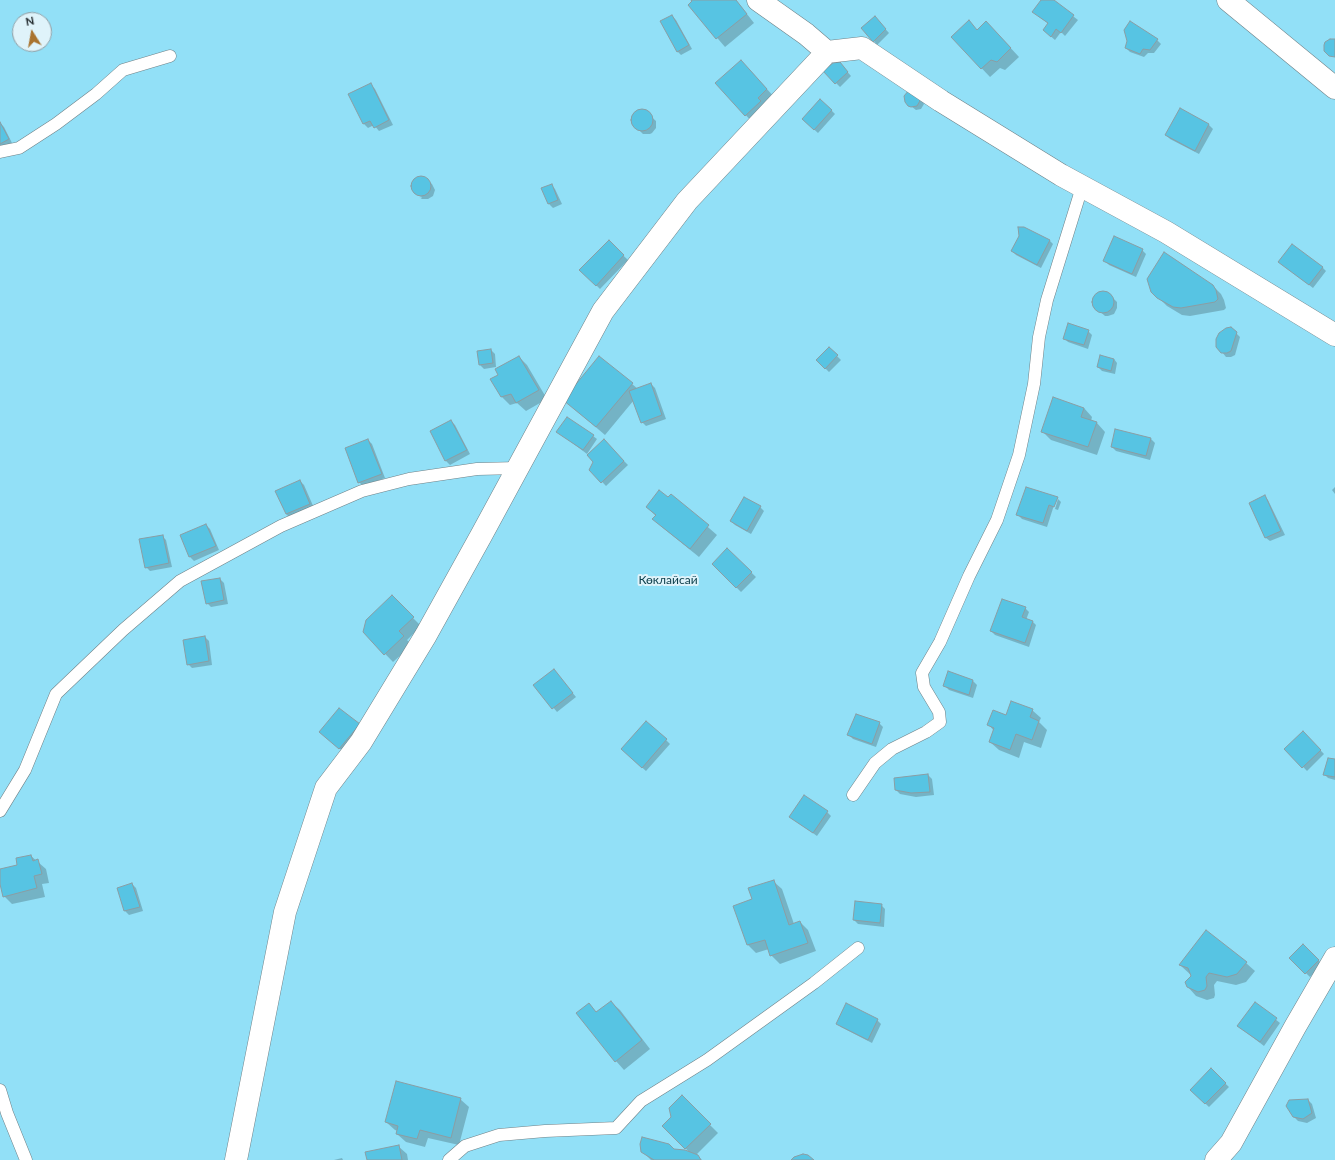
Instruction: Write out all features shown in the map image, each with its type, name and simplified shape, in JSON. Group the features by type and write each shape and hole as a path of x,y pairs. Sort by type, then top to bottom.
{"street":[{"path":"758,0 806,34 826,52"},
{"path":"1228,0 1335,88"},
{"path":"236,1160 285,912 326,788 361,742 426,635 602,311 687,201 826,52 862,48 941,101 1061,175 1166,232 1335,335"},
{"path":"1216,1160 1231,1143 1295,1026 1335,958"}],"lane":[{"path":"0,152 19,148 56,124 96,94 123,70 170,56"},
{"path":"853,795 875,763 892,749 926,732 940,722 939,712 924,687 922,674 940,642 969,576 998,520 1020,455 1034,384 1039,337 1047,300 1082,187"},
{"path":"0,811 25,770 56,694 123,630 180,581 281,526 362,491 410,479 477,469 518,468"},
{"path":"449,1160 465,1146 499,1135 544,1131 616,1128 641,1101 707,1060 814,983 858,948"},
{"path":"0,1090 7,1113 26,1160"}],"green space":[{"name":"Көклайсай","path":"0,0 1335,0 1335,1160 0,1160"}],"building":[{"path":"691,0 736,0 747,14 716,39 688,5 692,1"},
{"path":"1041,0 1054,0 1074,15 1061,33 1056,29 1051,37 1043,30 1048,23 1032,12"},
{"path":"672,15 689,45 677,52 660,21"},
{"path":"875,16 886,29 873,42 861,28"},
{"path":"969,20 977,30 986,21 1011,48 997,62 991,60 981,69 951,37"},
{"path":"1130,21 1158,39 1150,50 1143,49 1140,54 1125,48 1127,41 1124,30"},
{"path":"1330,39 1335,39 1335,57 1329,56 1324,51 1325,42"},
{"path":"741,60 767,89 758,98 761,101 745,116 715,83"},
{"path":"840,62 848,72 835,84 823,71 833,63"},
{"path":"371,83 389,120 374,128 370,121 363,124 348,94"},
{"path":"909,90 921,99 917,106 908,106 905,102 904,96"},
{"path":"820,99 832,110 814,130 802,119"},
{"path":"1180,108 1209,124 1195,151 1165,135"},
{"path":"642,109 650,112 653,120 650,128 642,131 634,128 631,120 634,112"},
{"path":"0,122 9,139 0,144"},
{"path":"417,176 425,176 431,182 431,190 425,196 417,196 411,190 411,182"},
{"path":"552,184 558,200 548,204 541,188"},
{"path":"1018,227 1024,227 1050,240 1037,265 1011,251 1019,236"},
{"path":"1114,236 1143,249 1132,274 1103,261"},
{"path":"609,240 624,255 596,286 579,270"},
{"path":"1292,244 1323,267 1309,285 1278,262"},
{"path":"1164,252 1213,285 1218,299 1215,302 1181,308 1173,307 1157,298 1151,292 1147,279"},
{"path":"1103,291 1111,294 1114,302 1111,310 1103,313 1095,310 1092,302 1095,294"},
{"path":"1068,323 1089,330 1084,345 1063,339"},
{"path":"1231,327 1237,332 1231,351 1221,353 1216,347 1216,339 1219,333 1226,328"},
{"path":"829,347 838,355 825,369 816,360"},
{"path":"491,349 493,363 479,365 477,351"},
{"path":"1100,355 1114,359 1111,371 1097,367"},
{"path":"519,356 539,390 516,403 511,394 501,397 490,379 498,375 495,369"},
{"path":"599,356 633,383 596,427 563,400"},
{"path":"651,383 662,415 641,423 629,391"},
{"path":"1053,397 1084,408 1081,417 1097,422 1088,447 1041,432"},
{"path":"567,417 594,435 583,450 556,432"},
{"path":"451,420 467,450 445,461 430,431"},
{"path":"1115,429 1151,438 1146,456 1111,447"},
{"path":"368,439 382,474 358,483 345,448"},
{"path":"604,439 624,461 601,483 589,470 593,462 587,455"},
{"path":"300,480 310,504 286,514 275,491"},
{"path":"1026,487 1058,497 1054,507 1049,505 1043,523 1016,515"},
{"path":"659,490 668,497 671,494 709,525 690,549 652,519 656,515 646,507"},
{"path":"1265,495 1281,531 1265,538 1249,503"},
{"path":"744,497 761,506 747,531 730,521"},
{"path":"206,524 216,546 189,557 180,535"},
{"path":"163,535 169,563 145,568 139,539"},
{"path":"727,548 752,572 736,588 712,564"},
{"path":"220,578 224,600 206,604 201,581"},
{"path":"392,595 414,617 399,631 404,636 384,655 363,632 366,620"},
{"path":"1002,599 1026,607 1022,617 1033,621 1025,643 990,631"},
{"path":"205,636 209,661 187,665 183,640"},
{"path":"554,669 573,693 552,709 533,685"},
{"path":"948,671 973,680 969,695 943,686"},
{"path":"1011,701 1033,709 1030,717 1039,721 1032,740 1016,734 1010,750 989,742 994,728 987,725 993,710 1006,715"},
{"path":"339,708 360,724 339,749 319,732"},
{"path":"856,714 880,722 872,744 847,735"},
{"path":"646,721 667,739 642,768 621,749"},
{"path":"1303,731 1321,750 1302,768 1284,749"},
{"path":"1328,758 1335,759 1335,777 1323,775"},
{"path":"928,774 930,792 911,793 895,790 894,778"},
{"path":"804,795 828,811 813,833 789,817"},
{"path":"31,855 33,861 38,859 42,874 34,876 37,888 3,897 0,884 0,869 17,865 16,858"},
{"path":"774,880 789,925 800,921 808,943 770,956 765,940 747,945 733,906 752,899 748,888"},
{"path":"132,883 140,907 124,911 117,888"},
{"path":"855,901 882,904 880,923 853,920"},
{"path":"1206,930 1247,962 1237,974 1227,977 1209,973 1206,977 1207,986 1205,990 1198,992 1187,987 1185,982 1191,976 1188,968 1179,965"},
{"path":"1303,944 1319,960 1305,974 1289,958"},
{"path":"611,1001 642,1040 615,1062 576,1013 589,1003 596,1012"},
{"path":"1255,1002 1277,1018 1260,1042 1237,1026"},
{"path":"846,1003 878,1019 868,1040 836,1024"},
{"path":"1211,1068 1226,1083 1205,1104 1190,1090"},
{"path":"396,1081 461,1098 451,1138 420,1130 417,1139 396,1134 398,1126 385,1122"},
{"path":"682,1095 711,1124 685,1149 662,1126 671,1117 669,1108"},
{"path":"1308,1099 1312,1113 1303,1119 1293,1117 1286,1106 1289,1100"},
{"path":"642,1137 669,1144 674,1149 685,1150 698,1155 701,1160 654,1160 641,1152 640,1144"},
{"path":"399,1145 402,1160 367,1160 365,1152"},
{"path":"803,1154 808,1155 814,1160 791,1160 794,1157"}]}
